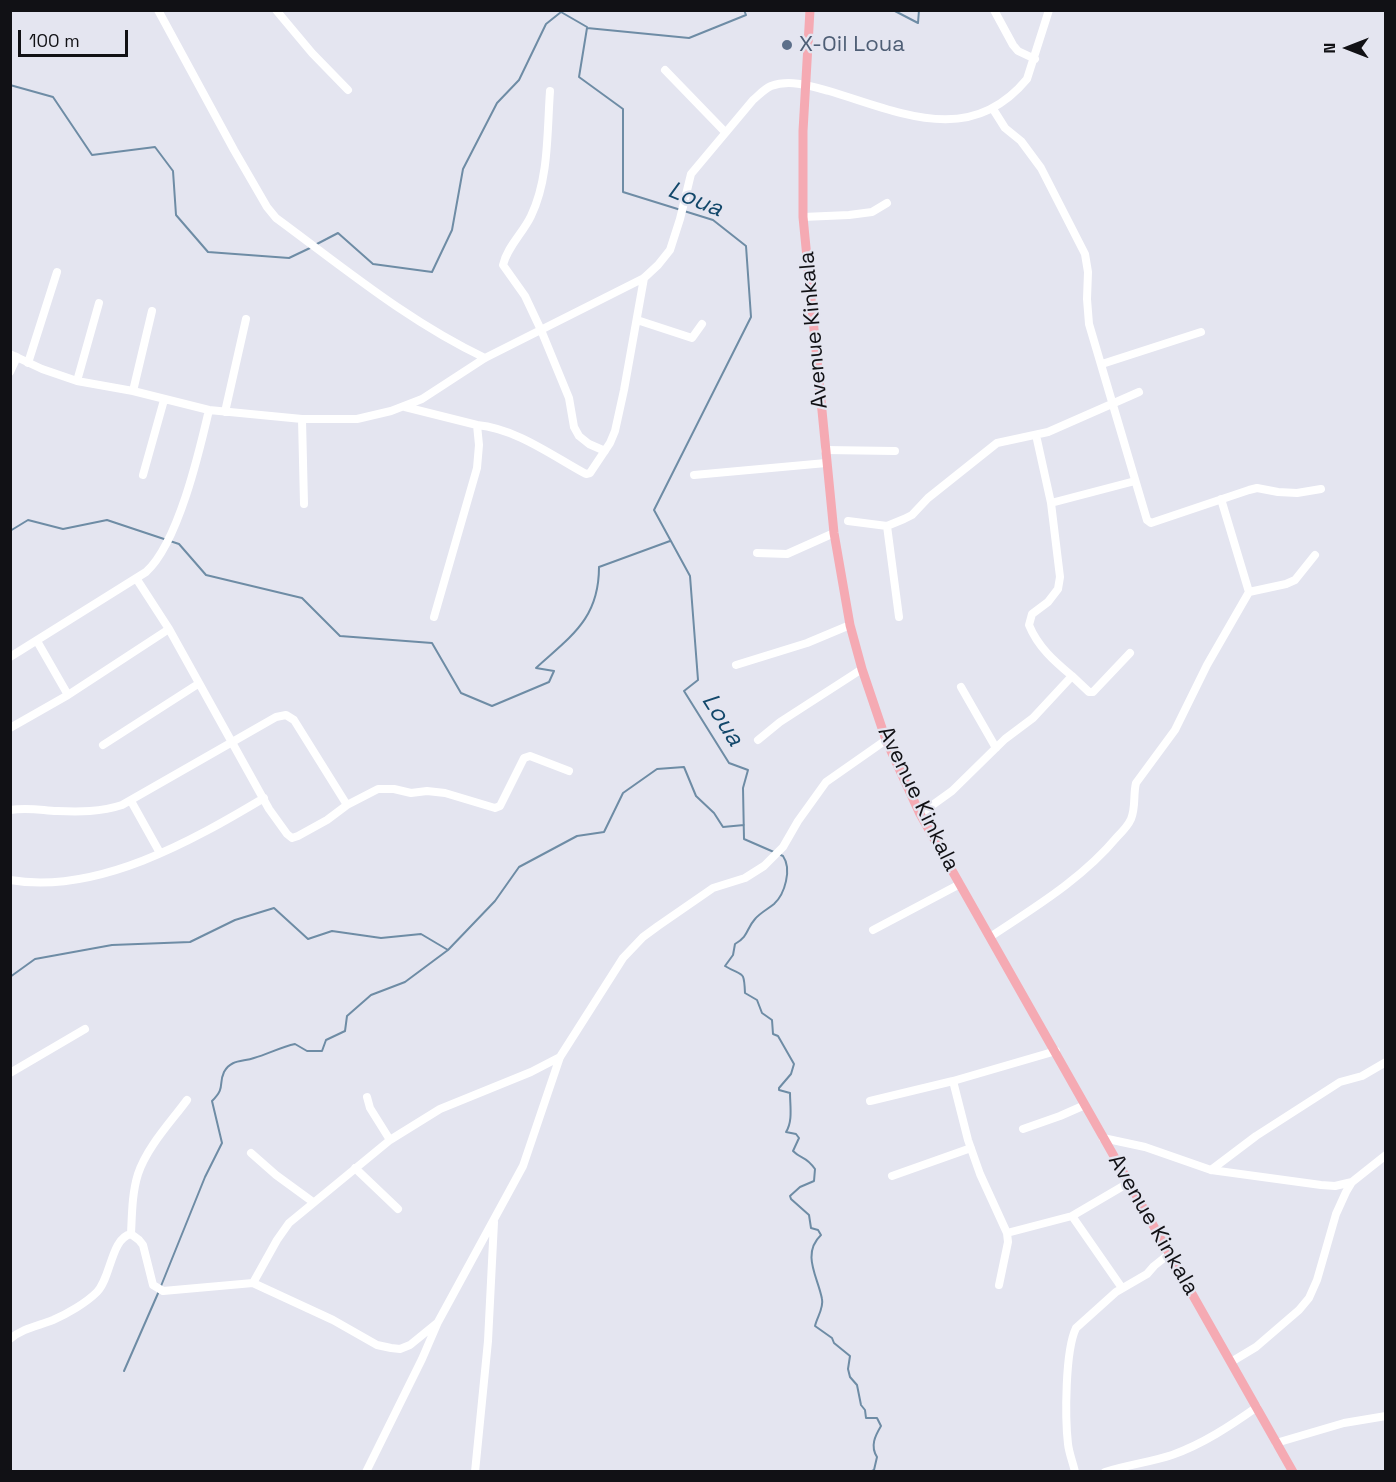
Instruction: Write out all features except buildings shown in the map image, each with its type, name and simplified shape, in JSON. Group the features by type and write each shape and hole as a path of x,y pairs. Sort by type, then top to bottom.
{"main road":[{"name":"Avenue Kinkala","path":"810,10 805,84 803,217 834,533 850,625 862,669 886,740 920,814 1293,1472"}],"street":[{"path":"158,10 234,150 267,207 276,218 422,324 450,342 485,358"},
{"path":"276,10 312,53 348,90"},
{"path":"994,10 1018,51 1035,59"},
{"path":"10,372 14,355 28,363 77,381 133,391 209,410 302,419 357,419 405,406 422,399 485,358 644,278 658,266 670,250 681,219 691,174 725,132 763,91 772,86 805,84 898,114 930,120 954,120 973,116 993,109 1020,88 1027,79 1049,10"},
{"path":"665,70 725,132"},
{"path":"550,91 546,157 540,190 531,216 503,265 525,296 541,330 568,398 574,427 579,436 605,451"},
{"path":"993,109 1005,128 1021,141 1041,168 1085,254 1088,272 1089,324 1135,481 1146,516 1151,523 1257,488 1297,493 1321,489"},
{"path":"803,217 872,212 887,203"},
{"path":"28,363 57,272"},
{"path":"405,406 514,434 586,474 590,473 615,431 644,278"},
{"path":"77,381 99,303"},
{"path":"133,391 152,311"},
{"path":"225,412 246,319"},
{"path":"637,320 692,338 702,324"},
{"path":"1102,364 1201,332"},
{"path":"848,521 886,526 912,515 928,498 997,443 1036,435 1070,424 1139,392"},
{"path":"143,475 164,400"},
{"path":"10,657 146,572 157,560 179,514 198,458 209,410"},
{"path":"302,419 304,504"},
{"path":"434,617 477,468 479,445 477,425"},
{"path":"1036,435 1051,503 1060,577 1058,589 1048,602 1032,614 1029,625 1035,640 1084,688 1093,692 1130,653"},
{"path":"825,450 895,451"},
{"path":"694,475 826,463"},
{"path":"1051,503 1135,481"},
{"path":"990,937 1074,879 1109,847 1130,822 1135,808 1134,793 1137,783 1175,730 1207,665 1249,592 1221,500"},
{"path":"886,526 899,617"},
{"path":"757,553 787,554 834,533"},
{"path":"1249,592 1295,580 1315,555"},
{"path":"136,578 169,629 276,820 292,838 378,789 411,793 427,791 445,793 495,808 500,806 524,758 530,756 569,771"},
{"path":"736,665 807,643 850,625"},
{"path":"10,728 68,695 169,629"},
{"path":"37,641 68,695"},
{"path":"758,740 780,722 862,669"},
{"path":"920,814 952,791 996,748 1033,718 1072,676"},
{"path":"103,745 198,684"},
{"path":"961,687 996,748"},
{"path":"10,810 36,808 56,811 107,810 131,801 276,717 286,715 290,717 347,805"},
{"path":"366,1472 438,1322 523,1166 560,1057 623,958 643,937 713,888 745,878 764,866 783,848 798,821 826,782 886,740"},
{"path":"10,880 39,882 100,876 205,833 264,798"},
{"path":"131,801 160,853"},
{"path":"873,930 960,884"},
{"path":"10,1073 85,1029"},
{"path":"870,1101 953,1081 1056,1051"},
{"path":"253,1283 276,1240 289,1223 390,1140 440,1109 531,1072 560,1057"},
{"path":"1210,1170 1256,1136 1340,1082 1362,1076 1386,1062"},
{"path":"953,1081 971,1148 1007,1233 1008,1242 999,1285"},
{"path":"367,1097 370,1108 390,1140"},
{"path":"131,1234 136,1184 142,1163 187,1100"},
{"path":"1023,1129 1085,1105"},
{"path":"1103,1138 1145,1147 1210,1170 1321,1185 1335,1186 1352,1182"},
{"path":"892,1176 971,1148"},
{"path":"251,1154 313,1202"},
{"path":"1231,1362 1256,1347 1299,1310 1309,1298 1317,1280 1336,1214 1352,1182 1386,1155"},
{"path":"355,1168 398,1209"},
{"path":"1007,1233 1072,1216 1130,1182"},
{"path":"1072,1216 1122,1288"},
{"path":"475,1472 488,1341 494,1221"},
{"path":"131,1234 142,1245 153,1285 163,1291 253,1283 333,1320 376,1345 400,1349 410,1345 438,1322"},
{"path":"10,1339 20,1332 56,1319 97,1292 104,1281 119,1242 123,1236 131,1234"},
{"path":"1076,1472 1069,1447 1067,1424 1072,1335 1076,1328 1122,1288 1147,1274 1169,1254"},
{"path":"1105,1472 1185,1450 1226,1429 1257,1407"},
{"path":"1276,1443 1344,1423 1386,1416"}],"waterway":[{"name":"Loua","path":"744,10 746,15 689,38 587,28 579,77 623,109 623,192 713,220 746,246 751,317 654,510 690,576 698,680 684,691 729,763 748,770 743,788 744,839 783,856 786,861 786,881 778,900 757,917 743,938 735,944 733,955 725,966 743,977 745,993 757,1000 762,1013 772,1020 773,1034 778,1036 794,1064 791,1074 779,1088 779,1090 790,1093 790,1118 786,1132 796,1134 799,1138 793,1151 815,1169 814,1181 800,1187 790,1196 809,1215 811,1228 818,1230 821,1235 815,1242 811,1258 822,1302 815,1326 832,1338 834,1343 850,1356 848,1369 850,1377 857,1385 866,1418 877,1418 881,1426 874,1441 877,1457 874,1470 870,1472"},
{"path":"893,10 918,23 919,10"},
{"path":"315,245 338,233 373,264 432,272 452,230 463,169 497,103 519,80 546,24 561,12 587,27"},
{"path":"10,85 53,97 92,155 155,147 173,171 176,215 208,252 289,258 310,248"},
{"path":"10,531 28,520 63,529 107,520 179,544 206,575 302,598 340,636 432,643 461,693 492,706 549,682 554,671 536,668 581,625 594,600 599,567 670,541"},
{"path":"10,977 35,959 112,945 190,942 235,920 274,908 308,939 332,931 381,938 421,934 448,950 495,901 519,867 577,836 604,832 623,793 657,769 684,767 696,796 714,813 723,827 744,825"},
{"path":"161,1286 205,1177 222,1143 212,1101 219,1092 222,1076 227,1068 234,1063 295,1044 307,1051 322,1051 326,1040 345,1031 347,1016 371,995 405,982 448,950"},
{"path":"124,1371 159,1291"}],"place":[{"name":"X-Oil Loua","path":"787,45"}]}
